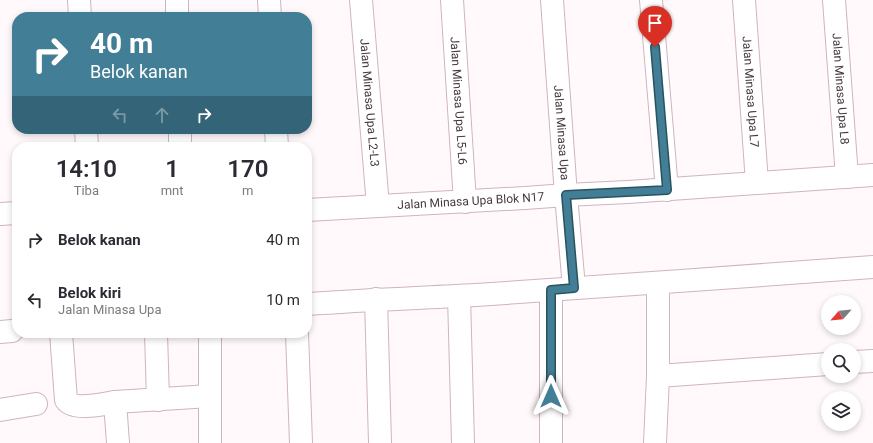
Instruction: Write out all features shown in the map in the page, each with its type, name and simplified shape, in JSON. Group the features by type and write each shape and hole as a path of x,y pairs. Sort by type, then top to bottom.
{"street":[{"path":"79,0 80,12"},
{"path":"177,0 177,12"},
{"path":"269,0 270,12"},
{"name":"Jalan Minasa Upa L2-L3","path":"361,0 378,206"},
{"name":"Jalan Minasa Upa L5-L6","path":"452,0 465,202"},
{"name":"Jalan Minasa Upa","path":"552,0 574,288"},
{"path":"651,0 667,190"},
{"name":"Jalan Minasa Upa L7","path":"744,0 757,183"},
{"name":"Jalan Minasa Upa L8","path":"834,0 847,177"},
{"name":"Jalan Minasa Upa Blok N17","path":"312,210 667,190 873,175"},
{"path":"0,209 0,214 12,213"},
{"path":"312,304 551,290 873,267"},
{"path":"655,443 658,376 658,283"},
{"path":"551,290 551,443"},
{"path":"458,296 463,443"},
{"path":"376,299 380,443"},
{"path":"60,338 66,400 68,403 80,406 116,402 210,396"},
{"path":"156,338 158,400"},
{"path":"210,338 210,443"},
{"path":"297,338 301,443"},
{"path":"861,362 873,361"},
{"path":"658,376 821,364"},
{"path":"116,402 118,443"},
{"path":"0,410 36,404"}],"route":[{"path":"551,396 551,290 574,288 566,195 667,190 655,47"}]}
